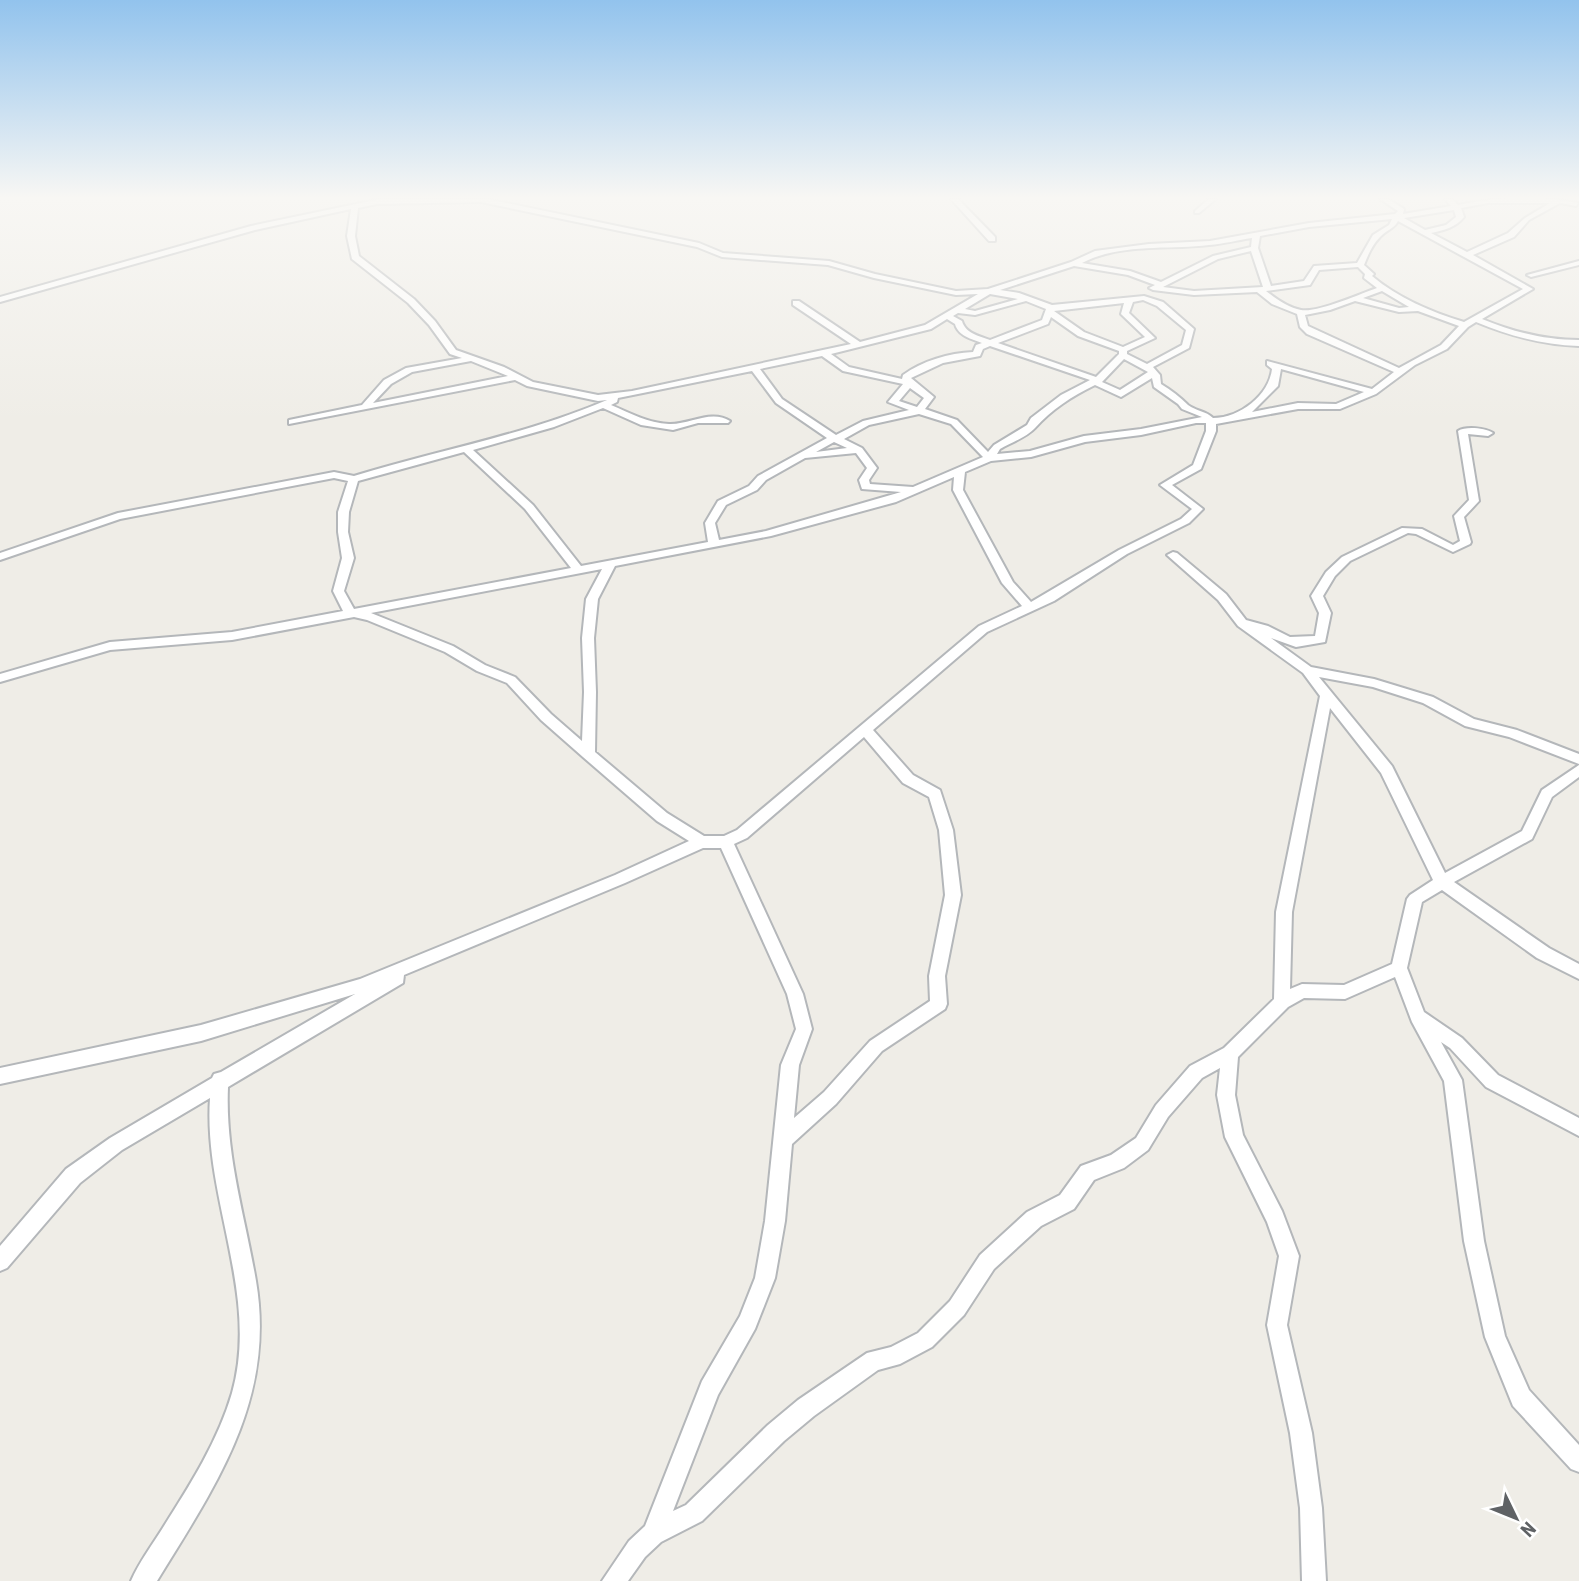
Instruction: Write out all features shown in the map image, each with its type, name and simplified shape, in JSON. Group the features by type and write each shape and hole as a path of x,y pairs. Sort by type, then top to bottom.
{"street":[{"path":"0,300 96,273"},
{"path":"375,273 411,301 432,323 453,352 530,384 598,397 625,395 754,368 929,327 989,292 1047,273"},
{"path":"0,1076 201,1033 362,985 621,879 701,842 726,842 742,834 983,629 1050,598 1080,576 1142,541 1185,521 1198,509 1165,485 1197,467 1212,431 1211,421 1166,393 1157,385 1150,370 1123,353 1081,334 1050,309 1026,299 989,292 956,293 863,273"},
{"path":"1129,273 1157,286 1194,293 1263,290 1307,283 1314,273"},
{"path":"1144,298 1147,292 1186,273"},
{"path":"1259,273 1263,290 1275,302 1301,313 1357,299 1384,288"},
{"path":"1369,273 1367,276 1419,309 1465,325"},
{"path":"0,678 110,646 232,636 714,544 832,517 892,500 989,458 1031,454 1084,439 1141,432 1196,420 1241,417 1298,406 1337,407 1373,392 1398,371 1444,347 1465,325 1529,289 1499,273"},
{"path":"1531,275 1540,273"},
{"path":"989,458 997,447 1031,427 1034,420 1064,397 1096,382 1123,353 1165,344 1186,346 1190,329 1160,304 1144,298 1050,309"},
{"path":"958,310 975,313 1026,299"},
{"path":"1357,299 1399,310 1419,309"},
{"path":"1130,300 1125,314 1165,344"},
{"path":"796,303 858,345"},
{"path":"909,383 906,377 912,372 951,358 977,354 979,346 1045,322 1050,309"},
{"path":"1301,313 1304,327 1310,332 1398,371"},
{"path":"948,316 959,323 959,327 967,334 1096,382 1121,394 1150,370 1165,344"},
{"path":"1476,319 1494,324 1502,331 1559,343 1579,344"},
{"path":"714,544 710,523 722,503 753,488 762,478 866,423 919,411 929,397 909,383 846,369 824,353"},
{"path":"365,407 383,383 408,369 472,359"},
{"path":"1241,417 1275,384 1277,369 1270,363 1373,392"},
{"path":"754,368 779,401 835,439 859,450 872,468 863,480 866,487 912,491"},
{"path":"292,422 516,377"},
{"path":"909,383 893,402 954,422 989,458"},
{"path":"0,557 118,516 334,475 354,479 399,464 508,438 625,395"},
{"path":"603,405 644,423 673,427 698,420 725,421"},
{"path":"1242,623 1256,625 1279,638 1301,645 1321,639 1325,613 1317,596 1330,574 1346,559 1406,530 1418,531 1454,549 1466,542 1459,516 1474,501 1464,431 1489,433"},
{"path":"466,449 529,507 579,571"},
{"path":"806,456 859,450"},
{"path":"960,471 958,490 962,498 1008,583 1028,607"},
{"path":"354,479 346,498 342,530 349,556 337,585 340,600 350,612 371,617 449,649 481,668 511,680 546,717 588,754 662,817 701,842"},
{"path":"1173,555 1222,597 1242,623 1307,670 1387,771 1442,882 1543,953 1579,972"},
{"path":"588,754 588,638 592,599 610,565"},
{"path":"1307,670 1374,683 1428,700 1470,723 1512,733 1579,759"},
{"path":"1282,1002 1284,912 1326,697"},
{"path":"781,1141 830,1098 876,1046 939,1004 937,976 953,895 946,830 935,794 908,779 865,729"},
{"path":"1579,770 1547,794 1527,835 1415,899 1399,968 1418,1017 1453,1080 1474,1241 1495,1337 1521,1398 1579,1461"},
{"path":"653,1534 710,1389 748,1322 765,1278 775,1221 790,1065 804,1029 795,994 726,842"},
{"path":"0,1261 73,1176 116,1144 220,1080 442,952"},
{"path":"614,1581 637,1549 653,1534 694,1513 776,1433 806,1408 874,1360 893,1357 925,1340 957,1308 988,1262 1034,1219 1067,1202 1087,1174 1117,1162 1142,1144 1162,1111 1196,1072 1230,1054 1282,1002 1302,991 1345,992 1399,968"},
{"path":"1418,1017 1456,1043 1492,1081 1579,1127"},
{"path":"1230,1054 1226,1095 1234,1137 1275,1218 1289,1256 1276,1325 1301,1433 1311,1508 1314,1581"},
{"path":"143,1581 198,1490 233,1420 248,1368 246,1281 225,1189 216,1128 220,1080"}]}
